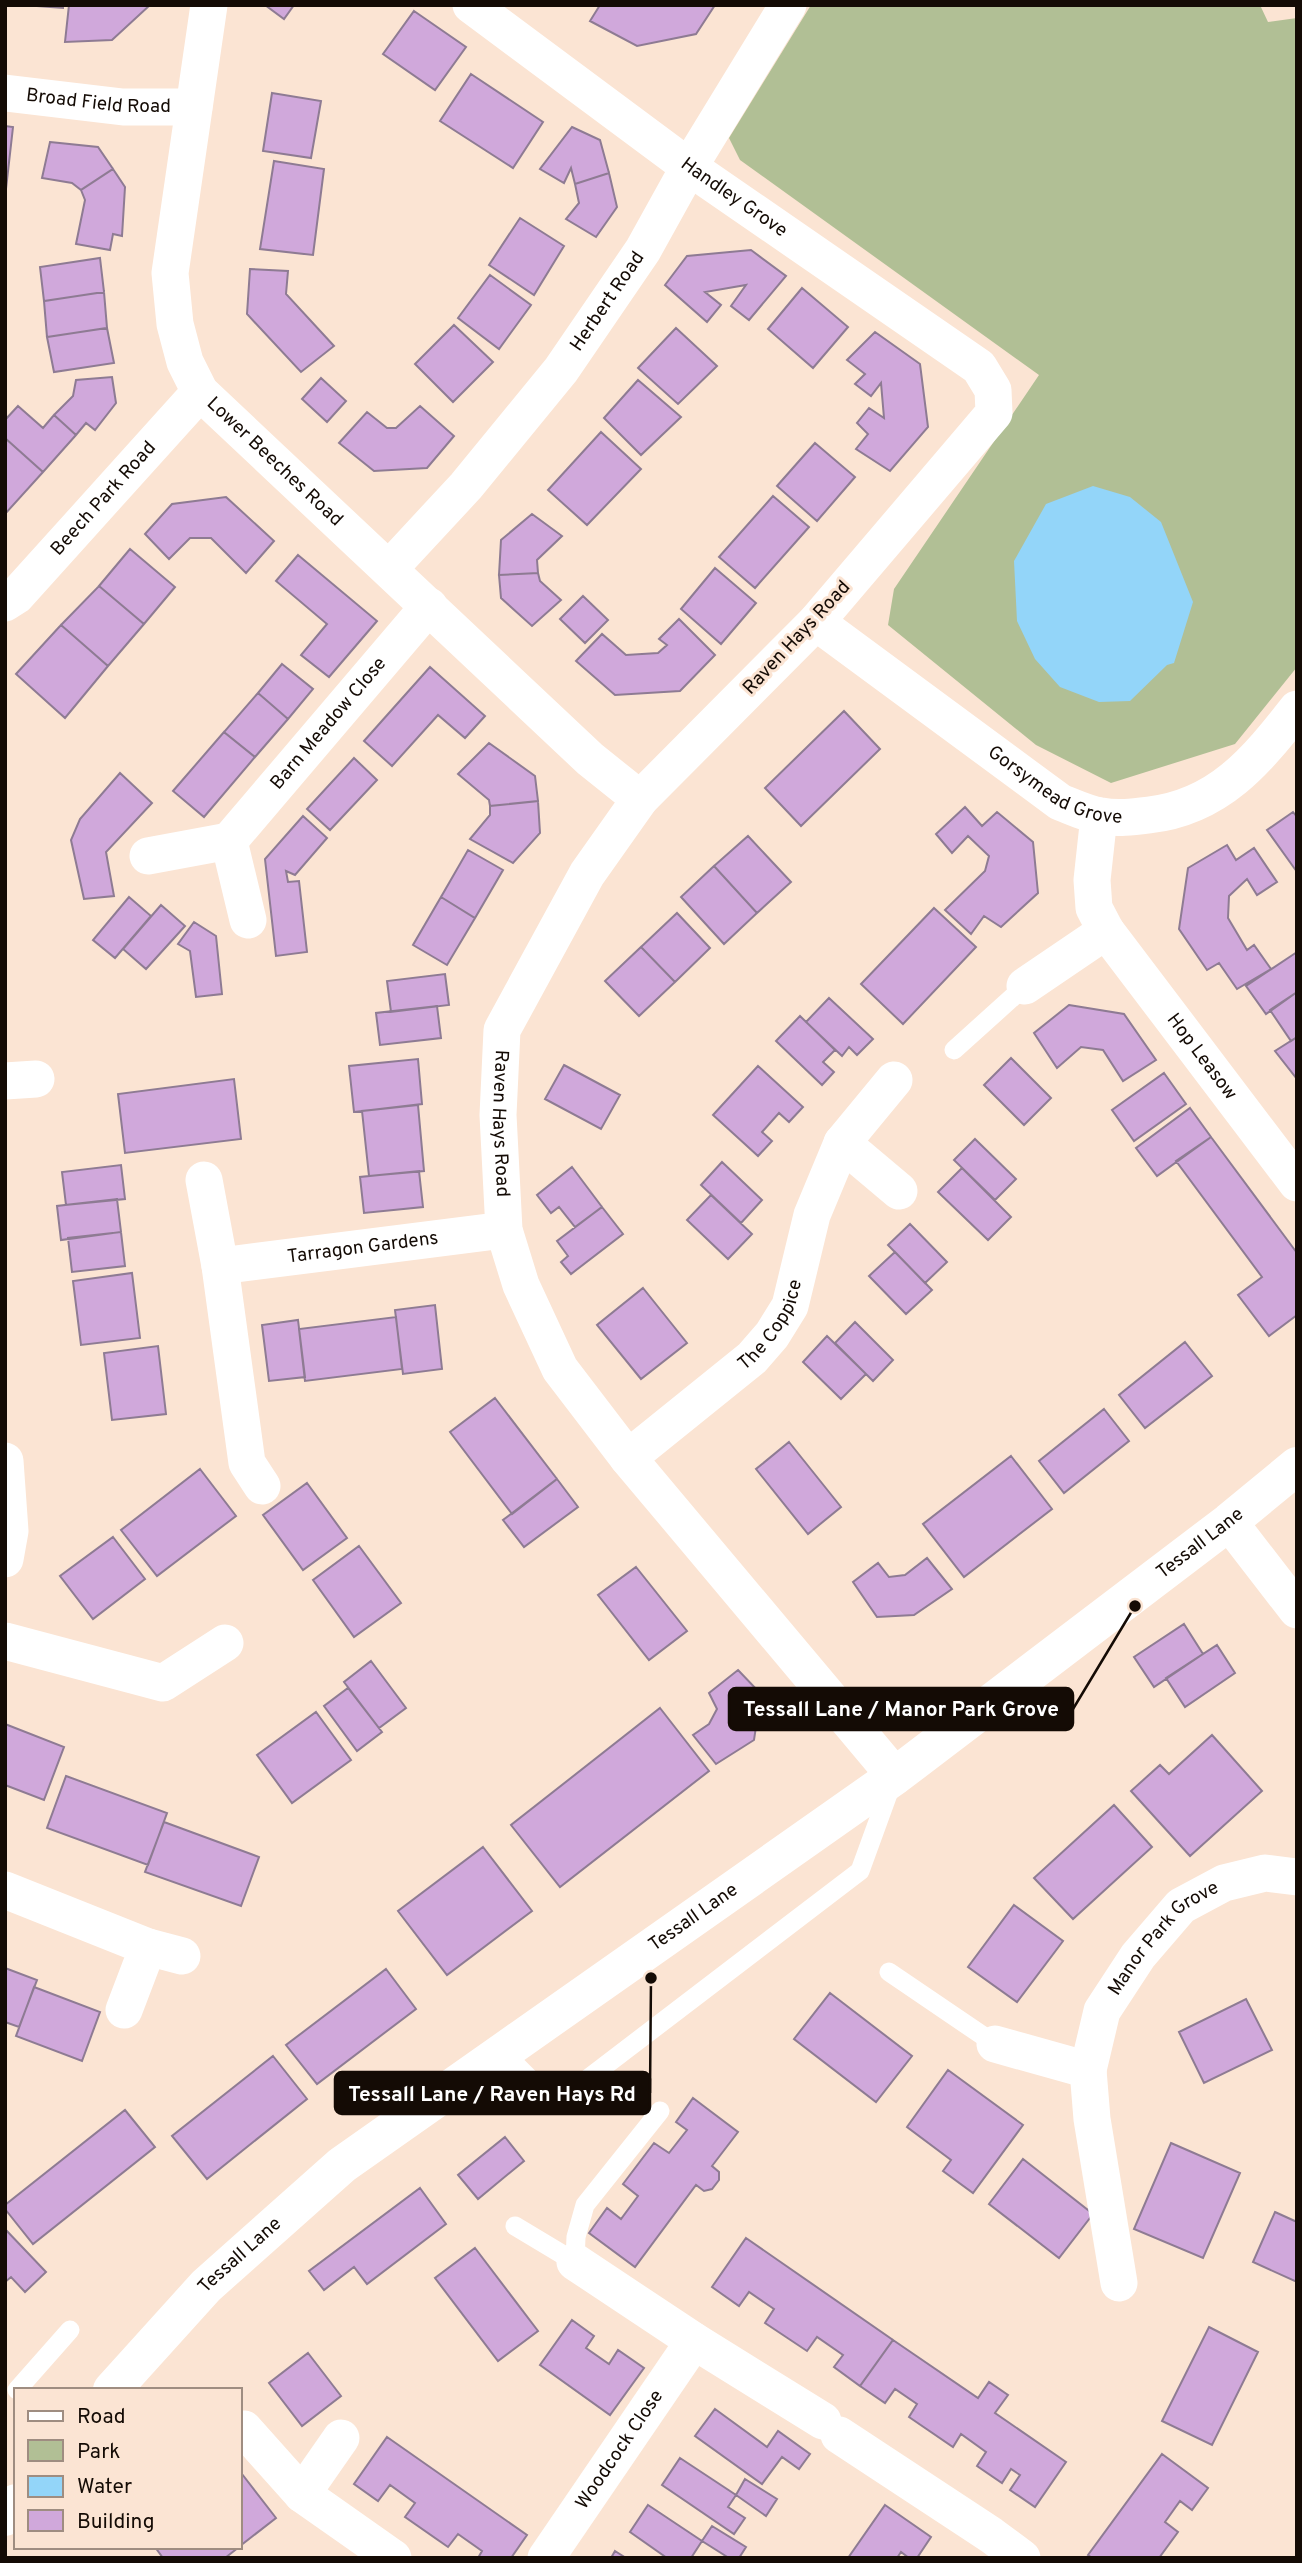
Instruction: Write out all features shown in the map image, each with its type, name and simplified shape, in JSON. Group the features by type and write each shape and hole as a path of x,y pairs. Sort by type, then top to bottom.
{"street":[{"name":"Lower Beeches Road","path":"209,5 170,273 176,324 185,362 200,392 590,759 640,799"},
{"name":"Handley Grove","path":"471,5 689,167 979,367 993,390"},
{"name":"Herbert Road","path":"390,569 466,486 561,370 643,250 689,167 789,5"},
{"name":"Broad Field Road","path":"5,93 123,107 194,107"},
{"name":"Raven Hays Road","path":"895,1776 628,1458 560,1369 521,1284 503,1230 498,1115 502,1030 587,874 640,799 816,622 994,413 993,390"},
{"name":"Beech Park Road","path":"5,603 16,596 200,392"},
{"name":"Barn Meadow Close","path":"229,841 429,606"},
{"name":"Gorsymead Grove","path":"816,622 1060,802 1099,816 1126,818 1188,807 1221,789 1245,770 1297,709"},
{"name":"Hop Leasow","path":"1099,816 1092,880 1094,908 1106,931 1297,1183"},
{"path":"148,856 229,841 248,920"},
{"path":"1025,986 1106,931"},
{"name":"The Coppice","path":"628,1458 752,1358 772,1335 790,1307 812,1215 842,1143 894,1080"},
{"path":"842,1143 899,1191"},
{"path":"204,1180 220,1266 247,1463 262,1486"},
{"name":"Tarragon Gardens","path":"220,1266 503,1230"},
{"path":"5,1461 10,1531 5,1559"},
{"name":"Tessall Lane","path":"114,2388 206,2286 342,2165 895,1776 1229,1522 1297,1466"},
{"path":"1229,1522 1297,1610"},
{"path":"5,1641 163,1683 225,1643"},
{"name":"Manor Park Grove","path":"1119,2283 1092,2119 1088,2070 1102,2011 1138,1955 1181,1906 1224,1883 1265,1874 1297,1877"},
{"path":"5,1890 165,1952 124,2010"},
{"path":"995,2044 1088,2070"},
{"path":"575,2262 831,2428 984,2546 1022,2558"},
{"name":"Woodcock Close","path":"545,2558 694,2341"},
{"path":"244,2429 302,2494 393,2558"},
{"path":"302,2494 341,2438"}],"lane":[{"path":"954,1050 1025,986"},
{"path":"503,2052 536,2085 577,2087 860,1871 895,1776"},
{"path":"889,1972 995,2044"},
{"path":"514,2225 575,2262 576,2237 585,2206 660,2110"},
{"path":"18,2388 70,2330"}],"green space":[{"path":"811,5 1260,5 1268,22 1297,18 1297,667 1235,744 1111,783 1036,745 888,625 894,589 1039,375 740,160 729,138"}],"water":[{"path":"1093,486 1130,497 1161,522 1193,602 1174,663 1167,665 1130,701 1099,702 1060,687 1035,659 1017,621 1014,561 1046,504"}],"building":[{"path":"23,5 63,5 63,8"},
{"path":"69,5 150,5 112,40 65,42"},
{"path":"265,5 294,5 284,19"},
{"path":"600,5 715,5 696,34 637,46 590,21"},
{"path":"414,11 466,47 435,90 383,54"},
{"path":"471,74 543,122 513,168 440,121"},
{"path":"272,93 321,101 311,158 263,151"},
{"path":"5,126 13,127 6,189 5,189"},
{"path":"572,127 600,140 609,173 575,184 571,168 564,183 540,169"},
{"path":"50,142 98,147 113,169 81,190 72,183 42,178"},
{"path":"274,161 324,169 313,255 260,249"},
{"path":"113,169 125,187 122,236 113,234 110,250 76,244 85,200 81,190"},
{"path":"609,173 617,207 596,237 566,219 579,203 575,184"},
{"path":"520,218 564,246 534,295 489,265"},
{"path":"751,250 786,276 749,320 731,306 746,285 705,292 721,305 707,322 665,285 687,256"},
{"path":"100,258 104,292 44,301 40,267"},
{"path":"250,269 288,271 286,294 334,346 301,372 247,314"},
{"path":"490,275 531,305 499,349 458,318"},
{"path":"802,288 848,327 813,368 768,329"},
{"path":"104,292 107,328 47,337 44,301"},
{"path":"454,325 493,362 453,402 415,364"},
{"path":"107,328 114,363 54,372 47,337"},
{"path":"676,328 717,366 678,404 638,368"},
{"path":"875,332 920,364 928,427 890,471 856,449 868,434 857,423 869,408 884,418 881,383 871,396 855,384 865,374 847,360"},
{"path":"112,377 116,403 95,430 86,423 76,435 54,415 73,396 76,380"},
{"path":"321,378 346,401 327,422 302,399"},
{"path":"638,380 681,417 641,455 604,418"},
{"path":"18,406 43,428 54,415 76,435 43,472 5,438 5,420"},
{"path":"420,406 454,436 427,468 374,471 339,443 367,412 387,428 396,428"},
{"path":"601,432 641,469 587,525 548,490"},
{"path":"5,438 43,472 5,514"},
{"path":"815,443 855,477 817,521 777,486"},
{"path":"773,496 809,527 755,588 719,557"},
{"path":"226,497 274,541 246,573 211,538 190,538 169,559 145,534 172,504"},
{"path":"532,514 562,536 537,560 538,573 499,575 501,540"},
{"path":"130,549 175,587 144,624 99,586"},
{"path":"298,555 377,621 329,677 301,655 327,624 276,581"},
{"path":"715,568 756,603 721,644 681,609"},
{"path":"538,573 540,581 561,600 532,626 501,598 499,575"},
{"path":"99,586 144,624 108,666 61,625"},
{"path":"583,596 608,620 585,643 560,619"},
{"path":"679,619 715,655 680,691 615,695 576,661 602,634 626,655 658,653 667,645 659,639"},
{"path":"61,625 108,666 65,718 16,674"},
{"path":"282,664 313,689 288,719 258,693"},
{"path":"430,667 485,716 465,738 438,715 392,766 364,741"},
{"path":"258,693 288,719 255,757 224,732"},
{"path":"844,711 880,749 801,826 765,788"},
{"path":"224,732 255,757 204,817 173,791"},
{"path":"489,743 535,776 538,801 490,806 489,800 458,774"},
{"path":"354,758 377,780 330,830 307,809"},
{"path":"120,773 152,803 106,852 114,896 84,899 71,840 80,819"},
{"path":"538,801 540,833 513,863 470,839 490,815 490,806"},
{"path":"965,807 982,826 997,812 1033,842 1038,893 1001,927 984,916 971,934 945,910 985,871 989,856 968,836 952,853 936,834"},
{"path":"1293,812 1297,817 1297,872 1267,830"},
{"path":"303,816 327,838 295,875 286,871 288,882 299,881 307,952 276,956 265,859"},
{"path":"748,836 791,882 757,913 714,866"},
{"path":"1227,845 1236,860 1254,848 1277,882 1257,895 1247,879 1229,896 1228,918 1247,950 1254,945 1271,969 1237,989 1219,963 1207,970 1179,929 1188,868"},
{"path":"468,850 503,870 475,918 441,897"},
{"path":"714,866 757,913 724,944 681,897"},
{"path":"129,897 151,916 115,958 93,940"},
{"path":"441,897 475,918 447,965 413,945"},
{"path":"161,905 185,926 146,969 123,949"},
{"path":"934,908 976,947 903,1024 861,984"},
{"path":"677,913 710,948 675,982 641,947"},
{"path":"194,922 216,936 222,994 196,997 190,951 178,944"},
{"path":"641,947 675,982 639,1016 605,981"},
{"path":"1297,952 1297,992 1266,1014 1246,986"},
{"path":"445,974 449,1005 391,1012 387,981"},
{"path":"1297,992 1297,1037 1291,1041 1270,1010"},
{"path":"829,998 873,1039 857,1055 849,1047 842,1056 806,1022"},
{"path":"1069,1005 1124,1014 1156,1060 1123,1081 1103,1050 1081,1047 1057,1068 1034,1033"},
{"path":"437,1006 441,1038 380,1045 376,1013"},
{"path":"800,1016 835,1050 823,1062 834,1072 822,1085 776,1041"},
{"path":"1297,1037 1297,1079 1275,1051"},
{"path":"1011,1058 1051,1098 1024,1125 984,1085"},
{"path":"418,1059 422,1104 354,1112 349,1066"},
{"path":"564,1065 620,1095 601,1129 545,1099"},
{"path":"758,1066 803,1107 789,1122 779,1113 762,1132 772,1141 758,1156 713,1115"},
{"path":"1164,1073 1186,1104 1134,1141 1112,1110"},
{"path":"234,1079 241,1139 125,1153 118,1094"},
{"path":"418,1105 424,1171 369,1176 362,1111"},
{"path":"1190,1108 1211,1137 1157,1176 1136,1148"},
{"path":"1211,1137 1297,1253 1297,1315 1269,1336 1238,1295 1262,1277 1176,1161"},
{"path":"975,1139 1016,1179 995,1200 954,1160"},
{"path":"722,1162 762,1200 741,1223 701,1185"},
{"path":"121,1165 125,1199 66,1205 62,1172"},
{"path":"572,1167 602,1207 575,1227 559,1207 551,1213 537,1195"},
{"path":"962,1168 1011,1217 988,1240 938,1192"},
{"path":"419,1171 423,1207 364,1213 360,1177"},
{"path":"711,1195 752,1234 728,1259 687,1220"},
{"path":"117,1199 121,1232 61,1240 57,1206"},
{"path":"602,1207 623,1234 571,1274 561,1262 568,1256 557,1241"},
{"path":"910,1224 947,1262 925,1283 888,1245"},
{"path":"121,1232 125,1266 72,1272 68,1238"},
{"path":"895,1252 932,1290 906,1314 869,1276"},
{"path":"132,1273 140,1338 81,1345 73,1281"},
{"path":"643,1288 687,1343 641,1379 597,1325"},
{"path":"435,1305 442,1369 403,1374 395,1310"},
{"path":"396,1317 402,1369 305,1381 299,1329"},
{"path":"298,1320 305,1377 269,1381 262,1325"},
{"path":"855,1322 893,1360 873,1381 835,1343"},
{"path":"827,1336 866,1374 841,1399 803,1362"},
{"path":"1185,1342 1212,1376 1145,1428 1119,1395"},
{"path":"158,1346 166,1414 112,1420 104,1353"},
{"path":"495,1398 557,1479 512,1514 450,1432"},
{"path":"1104,1409 1129,1441 1064,1493 1039,1461"},
{"path":"789,1442 841,1507 808,1534 756,1469"},
{"path":"1011,1456 1052,1509 964,1577 923,1524"},
{"path":"200,1469 236,1516 157,1576 121,1530"},
{"path":"557,1479 578,1507 524,1547 503,1520"},
{"path":"307,1483 347,1538 303,1570 263,1515"},
{"path":"113,1537 145,1579 93,1619 60,1576"},
{"path":"359,1546 401,1603 354,1637 313,1580"},
{"path":"927,1558 952,1589 914,1615 877,1617 853,1582 878,1563 889,1577 905,1575"},
{"path":"636,1567 687,1631 649,1660 598,1595"},
{"path":"1184,1624 1203,1654 1154,1687 1134,1657"},
{"path":"1217,1645 1235,1673 1185,1707 1166,1678"},
{"path":"371,1661 406,1708 379,1728 344,1682"},
{"path":"738,1670 761,1694 754,1740 716,1764 693,1735 709,1724 717,1709 709,1693"},
{"path":"348,1688 382,1732 357,1751 324,1706"},
{"path":"660,1708 709,1771 560,1887 511,1825"},
{"path":"316,1712 351,1760 292,1803 257,1755"},
{"path":"5,1724 64,1747 44,1800 5,1785"},
{"path":"1212,1735 1262,1791 1190,1856 1131,1791 1160,1765 1169,1774"},
{"path":"66,1776 167,1813 148,1865 47,1828"},
{"path":"1114,1805 1152,1847 1073,1919 1034,1878"},
{"path":"164,1822 259,1857 241,1906 145,1872"},
{"path":"483,1847 532,1911 447,1975 398,1911"},
{"path":"1014,1905 1063,1941 1017,2002 968,1967"},
{"path":"5,1968 37,1980 19,2027 5,2022"},
{"path":"386,1969 416,2009 317,2084 286,2045"},
{"path":"34,1987 100,2012 82,2061 16,2036"},
{"path":"830,1993 912,2056 876,2102 794,2039"},
{"path":"1246,1999 1272,2050 1204,2083 1179,2032"},
{"path":"273,2056 307,2099 207,2179 172,2136"},
{"path":"948,2070 1023,2125 973,2193 943,2171 951,2160 907,2127"},
{"path":"693,2098 738,2132 712,2166 719,2172 719,2180 712,2189 704,2191 696,2185 635,2267 589,2233 607,2208 621,2219 638,2196 623,2184 654,2143 669,2153 687,2130 676,2122"},
{"path":"125,2110 155,2147 33,2244 5,2209 5,2205"},
{"path":"505,2137 524,2161 478,2199 458,2175"},
{"path":"1171,2143 1240,2173 1203,2258 1134,2229"},
{"path":"1023,2159 1093,2214 1059,2258 989,2204"},
{"path":"420,2188 446,2224 367,2284 354,2267 324,2290 309,2271"},
{"path":"1275,2212 1297,2222 1297,2282 1253,2262"},
{"path":"5,2229 46,2272 25,2292 11,2277 5,2282"},
{"path":"746,2238 893,2340 860,2386 834,2367 843,2355 817,2337 807,2351 765,2323 774,2309 749,2292 739,2306 712,2287"},
{"path":"475,2248 538,2331 498,2361 435,2278"},
{"path":"572,2320 594,2336 586,2348 609,2364 618,2350 644,2368 610,2415 540,2365"},
{"path":"1209,2327 1258,2352 1212,2445 1162,2421"},
{"path":"893,2340 978,2398 989,2382 1008,2395 995,2413 1066,2462 1035,2507 1010,2490 1020,2475 1011,2469 1002,2483 977,2466 986,2452 961,2434 953,2447 909,2417 917,2404 895,2389 885,2403 860,2386"},
{"path":"308,2353 341,2396 302,2426 269,2383"},
{"path":"715,2409 767,2447 778,2431 810,2454 799,2469 782,2457 762,2484 695,2436"},
{"path":"387,2437 527,2535 511,2558 478,2558 482,2551 458,2534 448,2547 405,2517 415,2503 390,2485 378,2501 354,2484"},
{"path":"1162,2454 1208,2488 1192,2510 1180,2501 1165,2522 1178,2532 1159,2558 1092,2558 1088,2555"},
{"path":"680,2458 736,2495 728,2507 745,2518 734,2534 662,2485"},
{"path":"242,2474 276,2518 242,2544"},
{"path":"745,2479 777,2499 766,2516 736,2495"},
{"path":"648,2505 702,2541 691,2558 667,2558 630,2532"},
{"path":"885,2505 931,2537 917,2558 909,2558 901,2552 897,2558 848,2558"},
{"path":"712,2526 746,2547 739,2558 729,2558 702,2541"},
{"path":"156,2549 236,2549 225,2558 163,2558"},
{"path":"615,2551 626,2558 611,2558"}],"place":[{"name":"Tessall Lane / Manor Park Grove","path":"1135,1606"},
{"name":"Tessall Lane / Raven Hays Rd","path":"651,1978"}]}
